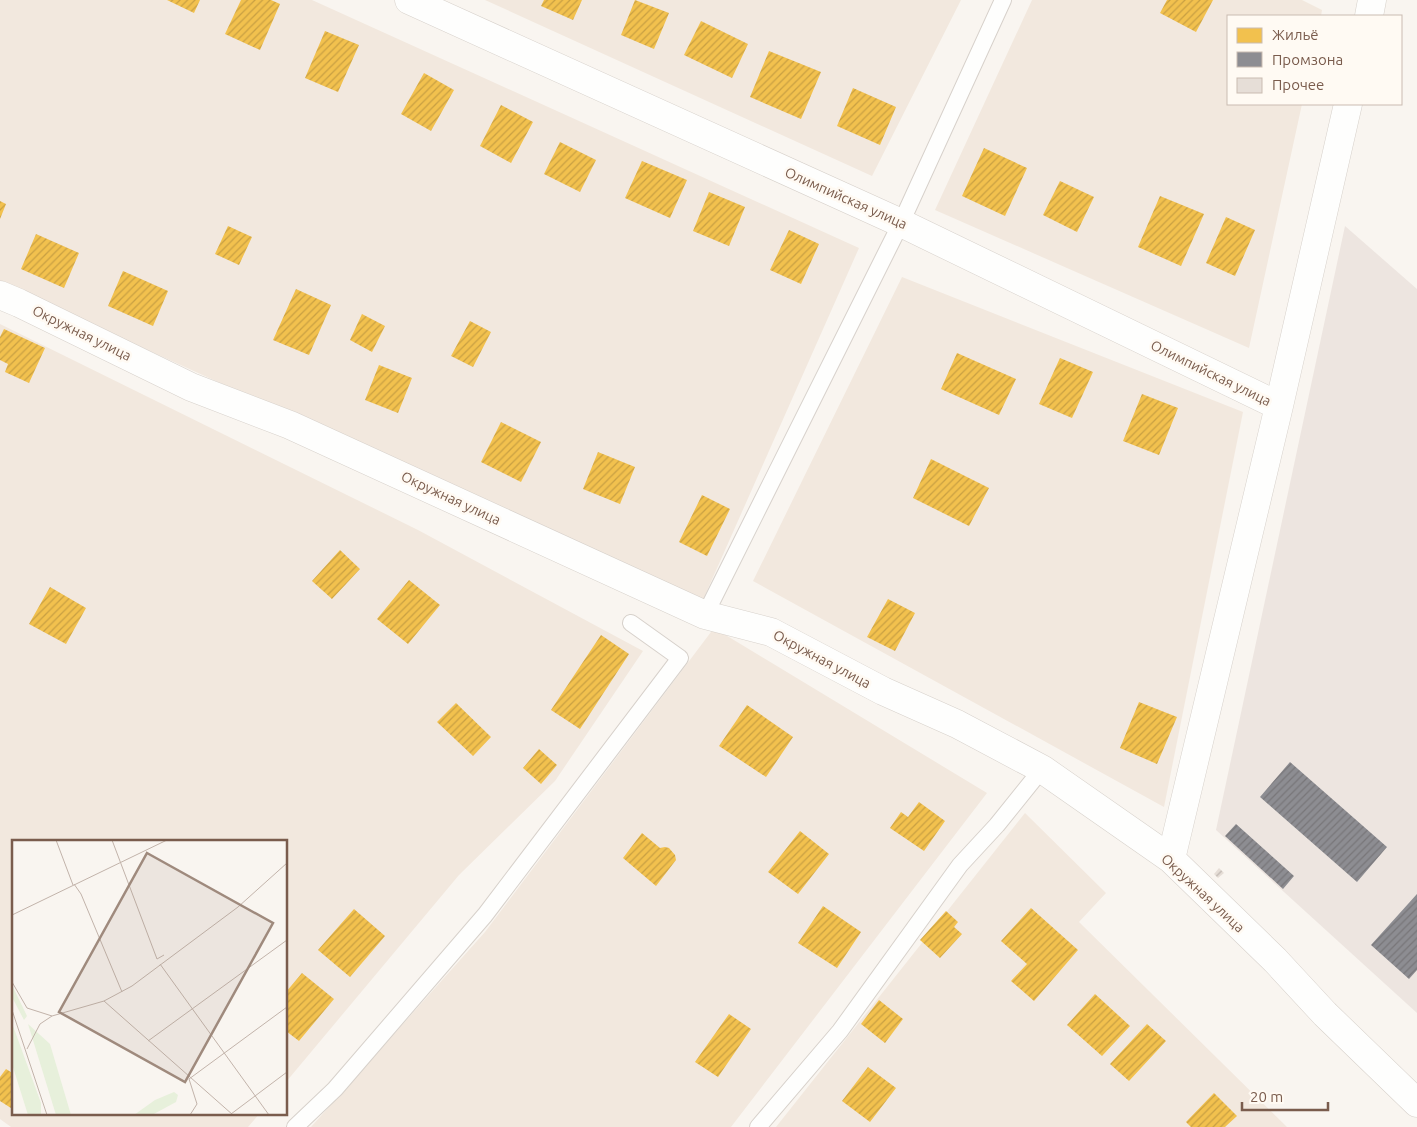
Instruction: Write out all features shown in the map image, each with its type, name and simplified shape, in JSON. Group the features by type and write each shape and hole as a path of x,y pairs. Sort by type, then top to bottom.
{"street":[{"name":"Олимпийская улица","path":"409,0 901,223 1279,406"},
{"path":"1368,15 1372,0"},
{"path":"1170,859 1279,406 1348,105"},
{"name":"Окружная улица","path":"0,295 19,302 192,387 290,425 705,615 771,632 883,692 957,724 1042,770 1170,859 1275,960 1325,1014 1417,1103"}],"lane":[{"path":"705,615 901,223 1003,0"},
{"path":"295,1127 336,1089 486,915 680,658 631,624"},
{"path":"758,1127 840,1031 960,865 997,825 1042,770"}],"shaded area":[{"path":"0,0 312,0 859,248 702,602 0,283"},
{"path":"485,0 961,0 872,176"},
{"path":"1032,0 1302,0 1322,10 1321,15 1227,15 1227,105 1302,105 1249,348 935,210"},
{"path":"1345,226 1417,289 1417,1013 1216,830"},
{"path":"902,277 1243,412 1164,807 753,581"},
{"path":"0,324 418,530 643,651 555,781 459,875 288,1080 288,840 12,840 12,1114 259,1114 248,1127 11,1127 0,1119"},
{"path":"714,628 987,793 731,1127 311,1127 485,932"},
{"path":"1025,813 1106,893 1079,922 1287,1127 776,1127"}],"building: Жильё":[{"path":"167,0 200,0 194,13"},
{"path":"241,0 271,0 280,4 260,50 225,34"},
{"path":"544,0 582,0 573,20 541,6"},
{"path":"635,0 669,13 654,49 621,35"},
{"path":"1167,0 1213,0 1196,32 1160,13"},
{"path":"701,21 748,44 732,78 684,55"},
{"path":"325,31 359,45 338,92 305,78"},
{"path":"769,51 821,72 801,119 750,97"},
{"path":"424,73 454,90 431,131 401,114"},
{"path":"853,88 896,107 880,145 837,126"},
{"path":"501,105 533,122 511,163 480,146"},
{"path":"560,142 596,160 580,192 544,174"},
{"path":"984,148 1027,168 1005,216 962,196"},
{"path":"642,161 687,180 670,218 625,198"},
{"path":"1060,181 1094,197 1077,232 1043,215"},
{"path":"709,192 745,207 729,246 693,231"},
{"path":"1160,196 1204,214 1181,266 1138,247"},
{"path":"0,201 6,204 0,219"},
{"path":"1226,217 1255,230 1235,276 1206,263"},
{"path":"228,226 252,237 239,265 215,254"},
{"path":"789,230 819,244 801,284 770,270"},
{"path":"36,234 79,253 64,288 21,269"},
{"path":"123,271 168,291 153,326 108,306"},
{"path":"296,289 331,305 309,355 273,340"},
{"path":"362,314 385,326 372,352 350,340"},
{"path":"470,321 491,332 473,367 451,356"},
{"path":"4,329 45,348 29,383 5,372 8,364 0,360 0,337"},
{"path":"957,353 1016,379 999,415 941,389"},
{"path":"1060,358 1093,372 1072,418 1039,404"},
{"path":"379,365 412,378 398,413 365,400"},
{"path":"1142,394 1178,408 1159,455 1123,441"},
{"path":"501,422 541,442 521,482 481,462"},
{"path":"598,452 635,467 620,504 583,489"},
{"path":"931,459 989,488 969,526 913,498"},
{"path":"702,495 730,509 707,556 679,542"},
{"path":"340,550 360,569 332,599 312,581"},
{"path":"409,580 440,605 408,644 377,619"},
{"path":"50,587 86,608 66,644 29,624"},
{"path":"888,599 915,613 895,651 867,637"},
{"path":"601,635 629,654 580,729 551,710"},
{"path":"1139,702 1177,717 1157,764 1120,748"},
{"path":"456,703 491,737 473,756 437,722"},
{"path":"747,705 793,737 766,777 719,746"},
{"path":"539,749 557,765 541,784 523,768"},
{"path":"919,802 945,821 924,851 890,828 901,812 908,817"},
{"path":"800,831 829,854 798,894 768,872"},
{"path":"642,833 660,848 669,848 675,855 676,860 656,886 623,858"},
{"path":"823,906 861,932 837,968 798,943"},
{"path":"1031,908 1078,950 1034,1001 1011,981 1027,964 1001,941"},
{"path":"354,909 385,936 350,977 318,950"},
{"path":"946,911 958,922 954,927 962,934 940,958 920,940"},
{"path":"302,973 334,999 299,1041 288,1033 288,990"},
{"path":"1095,994 1130,1026 1102,1056 1067,1025"},
{"path":"879,1000 903,1019 885,1043 861,1024"},
{"path":"729,1014 751,1029 718,1077 695,1062"},
{"path":"1147,1024 1166,1041 1129,1081 1110,1064"},
{"path":"868,1067 896,1088 870,1122 842,1101"},
{"path":"6,1069 12,1073 12,1109 0,1101 0,1077"},
{"path":"1214,1093 1237,1116 1225,1127 1191,1127 1186,1122"}],"building: Промзона":[{"path":"1290,762 1387,847 1357,882 1260,797"},
{"path":"1236,824 1294,876 1283,889 1225,836"},
{"path":"1417,894 1417,970 1409,979 1371,945"}],"building: Прочее":[{"path":"1219,868 1224,873 1218,878 1214,874"}]}
